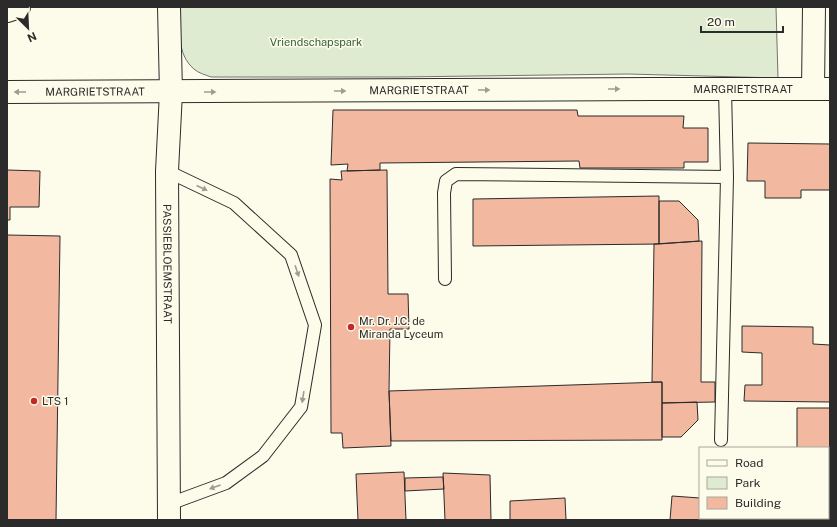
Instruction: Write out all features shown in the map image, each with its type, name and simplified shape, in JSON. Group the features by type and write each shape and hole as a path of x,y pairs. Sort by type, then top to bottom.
{"street":[{"path":"7,11 19,7"},
{"name":"PASSIEBLOEMSTRAAT","path":"169,7 171,92 167,171 169,512"},
{"path":"814,7 822,89"},
{"name":"MARGRIETSTRAAT","path":"7,92 822,89"}],"lane":[{"path":"721,440 727,177 725,89"},
{"path":"167,171 234,203 291,255 315,325 301,406 263,456 226,483 169,512"},
{"path":"445,279 444,193 446,181 456,174 727,177"}],"green space":[{"name":"Vriendschapspark","path":"180,7 776,7 778,78 628,74 400,77 211,77 196,70 188,63 184,56 180,40"}],"building":[{"path":"333,110 577,110 578,116 684,116 683,128 708,128 708,162 684,162 684,168 580,168 579,161 380,163 380,170 347,171 348,164 331,165"},
{"path":"748,143 830,144 830,190 801,190 801,198 765,198 765,181 747,181"},
{"path":"7,170 40,171 39,207 10,207 10,220 7,220"},
{"path":"387,170 388,294 408,294 409,329 390,329 389,391 391,446 343,448 342,433 331,433 330,179 342,180 341,171"},
{"path":"659,196 659,244 473,246 473,199"},
{"path":"659,201 679,201 698,220 699,241 659,244"},
{"path":"7,235 60,236 56,520 7,520"},
{"path":"702,241 701,382 715,382 715,402 662,403 662,382 652,382 654,244"},
{"path":"742,326 813,327 813,344 830,345 830,402 744,401 745,385 762,385 762,353 742,352"},
{"path":"662,382 662,440 391,441 389,391"},
{"path":"697,402 698,420 681,437 662,437 662,403"},
{"path":"797,408 830,408 830,520 819,520 829,519 829,447 797,447"},
{"path":"404,472 406,520 358,520 356,474"},
{"path":"443,473 490,475 491,520 445,520"},
{"path":"443,477 444,489 405,491 405,478"},
{"path":"672,496 699,498 699,519 718,519 718,520 670,520"},
{"path":"565,498 566,520 510,520 510,501"}],"place":[{"name":"Mr. Dr. J.C. de Miranda Lyceum","path":"351,327"},
{"name":"LTS 1","path":"34,401"}]}
